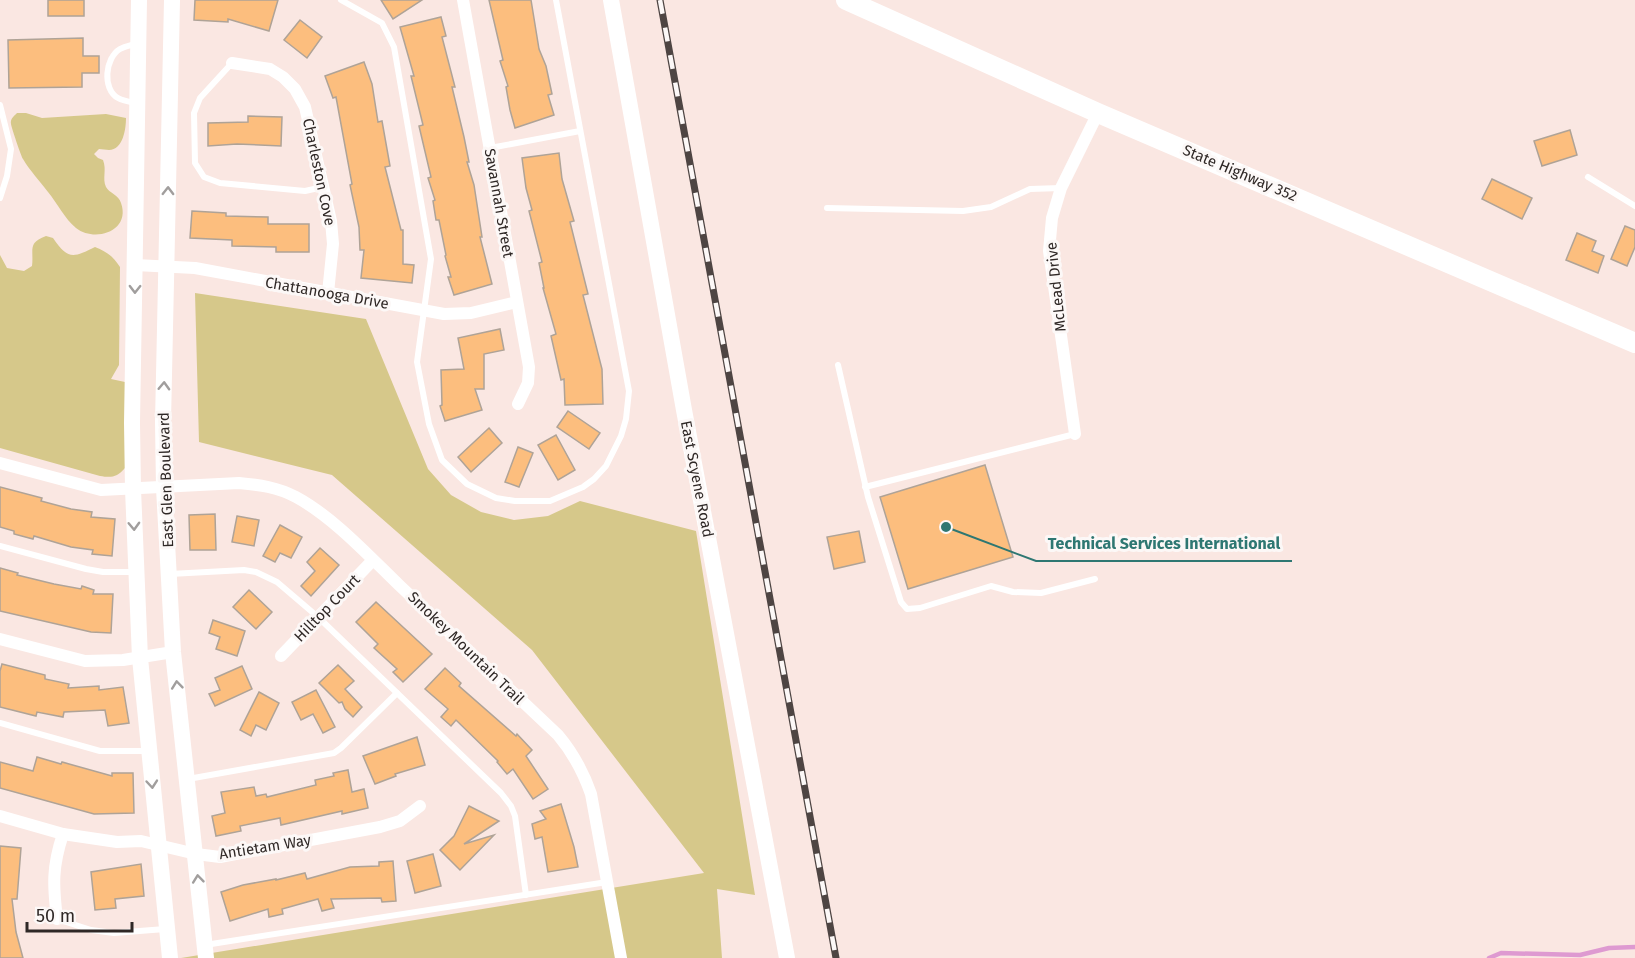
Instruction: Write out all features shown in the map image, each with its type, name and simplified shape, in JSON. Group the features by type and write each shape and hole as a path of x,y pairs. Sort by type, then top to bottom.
{"main road":[{"path":"139,0 133,489 140,658 170,958"},
{"name":"East Glen Boulevard","path":"171,0 163,422 164,488 173,652 205,952"},
{"name":"East Scyene Road","path":"611,0 787,958"},
{"name":"State Highway 352","path":"846,0 1098,112 1635,343"}],"street":[{"name":"Savannah Street","path":"463,0 529,367 528,383 518,404"},
{"name":"Charleston Cove","path":"232,63 270,69 283,77 295,89 306,107 331,221 333,244 328,293"},
{"name":"McLead Drive","path":"1075,434 1049,252 1052,218 1061,188 1098,112"},
{"name":"Chattanooga Drive","path":"135,265 195,268 444,314 471,313 517,302"},
{"name":"Smokey Mountain Trail","path":"0,463 101,490 239,483 262,485 280,489 322,514 565,744 584,772 591,794 621,958"},
{"name":"Hilltop Court","path":"281,656 373,560"},
{"path":"0,639 85,660 123,660 173,652"},
{"name":"Antietam Way","path":"0,816 63,834 117,842 141,841 196,854 220,857 381,827 400,821 420,806"},
{"path":"57,919 55,857 63,834"}],"lane":[{"path":"341,0 382,23 393,47 430,259 417,362 434,441 442,460 466,484 496,498 515,501 550,501 583,487 594,479 615,452 624,428 629,391 556,0"},
{"path":"137,103 117,98 111,90 107,73 111,57 119,50 138,43"},
{"path":"232,63 200,98 194,112 195,163 204,177 220,183 305,191 323,187"},
{"path":"0,105 11,149 7,176 0,198"},
{"path":"489,148 580,131"},
{"path":"1588,177 1635,206"},
{"path":"827,208 963,211 992,207 1030,189 1061,188"},
{"path":"838,365 865,487 901,602 907,609 920,608 991,586 1013,592 1041,593 1095,579"},
{"path":"865,487 1075,434"},
{"path":"0,546 86,569 103,572 136,572"},
{"path":"169,574 244,570 256,572 277,582 318,617 501,793 511,806 515,816 526,895"},
{"path":"187,779 334,753 397,693"},
{"path":"0,723 100,751 149,751"},
{"path":"205,952 607,882"},
{"path":"57,919 91,930 114,933 167,929"}],"shaded area":[{"path":"17,113 42,118 106,114 126,118 124,133 118,147 109,150 99,149 94,154 103,160 106,187 121,203 123,213 116,227 109,232 92,234 76,228 68,220 23,159 11,124"},
{"path":"46,236 53,238 63,250 71,255 95,247 109,255 120,267 119,365 111,379 125,382 125,468 114,476 100,476 0,448 0,255 7,268 24,271 32,266 34,244"},
{"path":"195,293 366,319 428,469 451,495 481,512 514,520 548,516 580,501 696,531 755,895 717,889 722,958 181,958 704,873 532,650 332,475 199,442"}],"building":[{"path":"48,0 84,0 84,16 48,16"},
{"path":"195,0 278,0 269,31 228,19 228,22 194,20"},
{"path":"381,0 422,0 393,19"},
{"path":"489,0 531,0 539,49 546,66 552,94 548,95 554,115 515,128"},
{"path":"441,17 446,36 442,37 455,87 452,87 474,185 482,237 480,237 492,284 454,295 448,277 451,277 439,220 436,220 433,201 435,200 428,178 431,177 419,126 423,125 411,76 414,76 400,27"},
{"path":"300,20 322,37 307,58 284,40"},
{"path":"83,38 83,56 99,56 99,73 82,73 82,87 9,88 8,40"},
{"path":"364,62 372,84 378,122 382,121 390,166 385,167 401,230 403,230 403,264 414,265 412,283 361,278 364,250 360,250 359,227 336,97 333,98 325,76"},
{"path":"248,116 282,117 281,146 237,144 208,146 208,123 248,122"},
{"path":"1570,130 1577,155 1542,166 1534,141"},
{"path":"559,153 562,179 574,221 570,222 588,294 583,295 602,369 603,404 565,405 564,379 561,380 551,336 556,334 543,288 539,263 542,262 529,211 532,210 522,158"},
{"path":"1492,179 1532,198 1522,219 1482,199"},
{"path":"192,211 226,213 226,216 268,217 268,224 309,224 309,252 276,252 276,247 232,246 232,240 190,238"},
{"path":"1625,226 1635,230 1635,247 1627,266 1611,259"},
{"path":"1577,233 1596,241 1592,251 1604,256 1598,273 1566,260"},
{"path":"500,329 504,350 484,354 484,389 475,389 482,410 445,421 440,406 442,405 441,370 464,369 458,338"},
{"path":"568,411 600,433 589,449 557,427"},
{"path":"489,428 502,443 471,472 458,457"},
{"path":"556,435 575,470 558,480 538,445"},
{"path":"518,447 533,453 519,487 505,482"},
{"path":"985,465 1013,557 908,589 880,497"},
{"path":"0,487 42,498 41,501 92,512 91,517 115,519 112,556 92,554 93,550 71,547 34,536 33,539 0,527"},
{"path":"215,514 216,550 190,550 189,515"},
{"path":"237,516 259,520 254,546 232,542"},
{"path":"280,525 302,537 291,558 280,553 275,562 263,556"},
{"path":"859,531 865,562 834,569 827,537"},
{"path":"320,548 339,565 311,596 301,586 315,571 307,562"},
{"path":"0,568 18,573 17,575 54,584 81,589 82,586 94,590 93,594 113,594 111,633 91,632 0,611"},
{"path":"249,590 272,612 256,629 233,607"},
{"path":"376,602 432,654 403,682 393,672 397,669 374,648 378,644 356,622"},
{"path":"213,620 245,631 237,656 216,649 220,637 209,633"},
{"path":"2,664 45,675 45,679 69,684 68,688 99,686 99,690 123,687 129,723 108,726 105,710 64,712 63,717 37,712 36,716 0,707"},
{"path":"338,665 354,681 345,689 362,707 353,717 342,702 339,703 319,683"},
{"path":"242,666 252,689 215,706 209,694 220,690 215,678"},
{"path":"445,668 461,683 459,686 516,736 517,734 532,750 526,756 548,789 533,799 513,769 507,774 498,761 456,720 451,726 441,717 448,709 425,689"},
{"path":"316,690 335,727 323,733 313,714 301,720 292,702"},
{"path":"259,692 279,703 266,730 256,725 251,736 240,730"},
{"path":"417,737 425,765 395,774 396,776 375,784 363,756"},
{"path":"37,757 112,776 112,773 133,773 134,813 94,814 0,788 0,762 33,771"},
{"path":"348,770 352,792 364,789 368,808 342,814 342,811 281,825 280,818 240,826 241,831 216,836 212,816 225,813 221,792 254,787 256,796 266,794 267,797 316,785 315,780"},
{"path":"561,804 578,867 548,872 542,837 535,839 532,824 546,819 540,811"},
{"path":"469,806 499,821 464,844 494,835 460,870 440,850 454,836"},
{"path":"0,846 21,848 17,899 12,899 16,932 23,958 0,958"},
{"path":"433,854 441,886 415,893 407,861"},
{"path":"393,861 396,901 382,902 381,898 331,899 334,908 322,911 318,899 282,909 283,914 269,917 268,909 230,921 221,892 243,885 305,873 307,879 350,867 379,866 379,862"},
{"path":"141,864 144,896 115,899 116,908 95,910 91,872"}],"waterway":[{"path":"1489,958 1501,953 1580,955 1609,948 1635,947"}],"railway":[{"path":"660,0 836,958"}],"place":[{"name":"Technical Services International","path":"946,527"}]}
